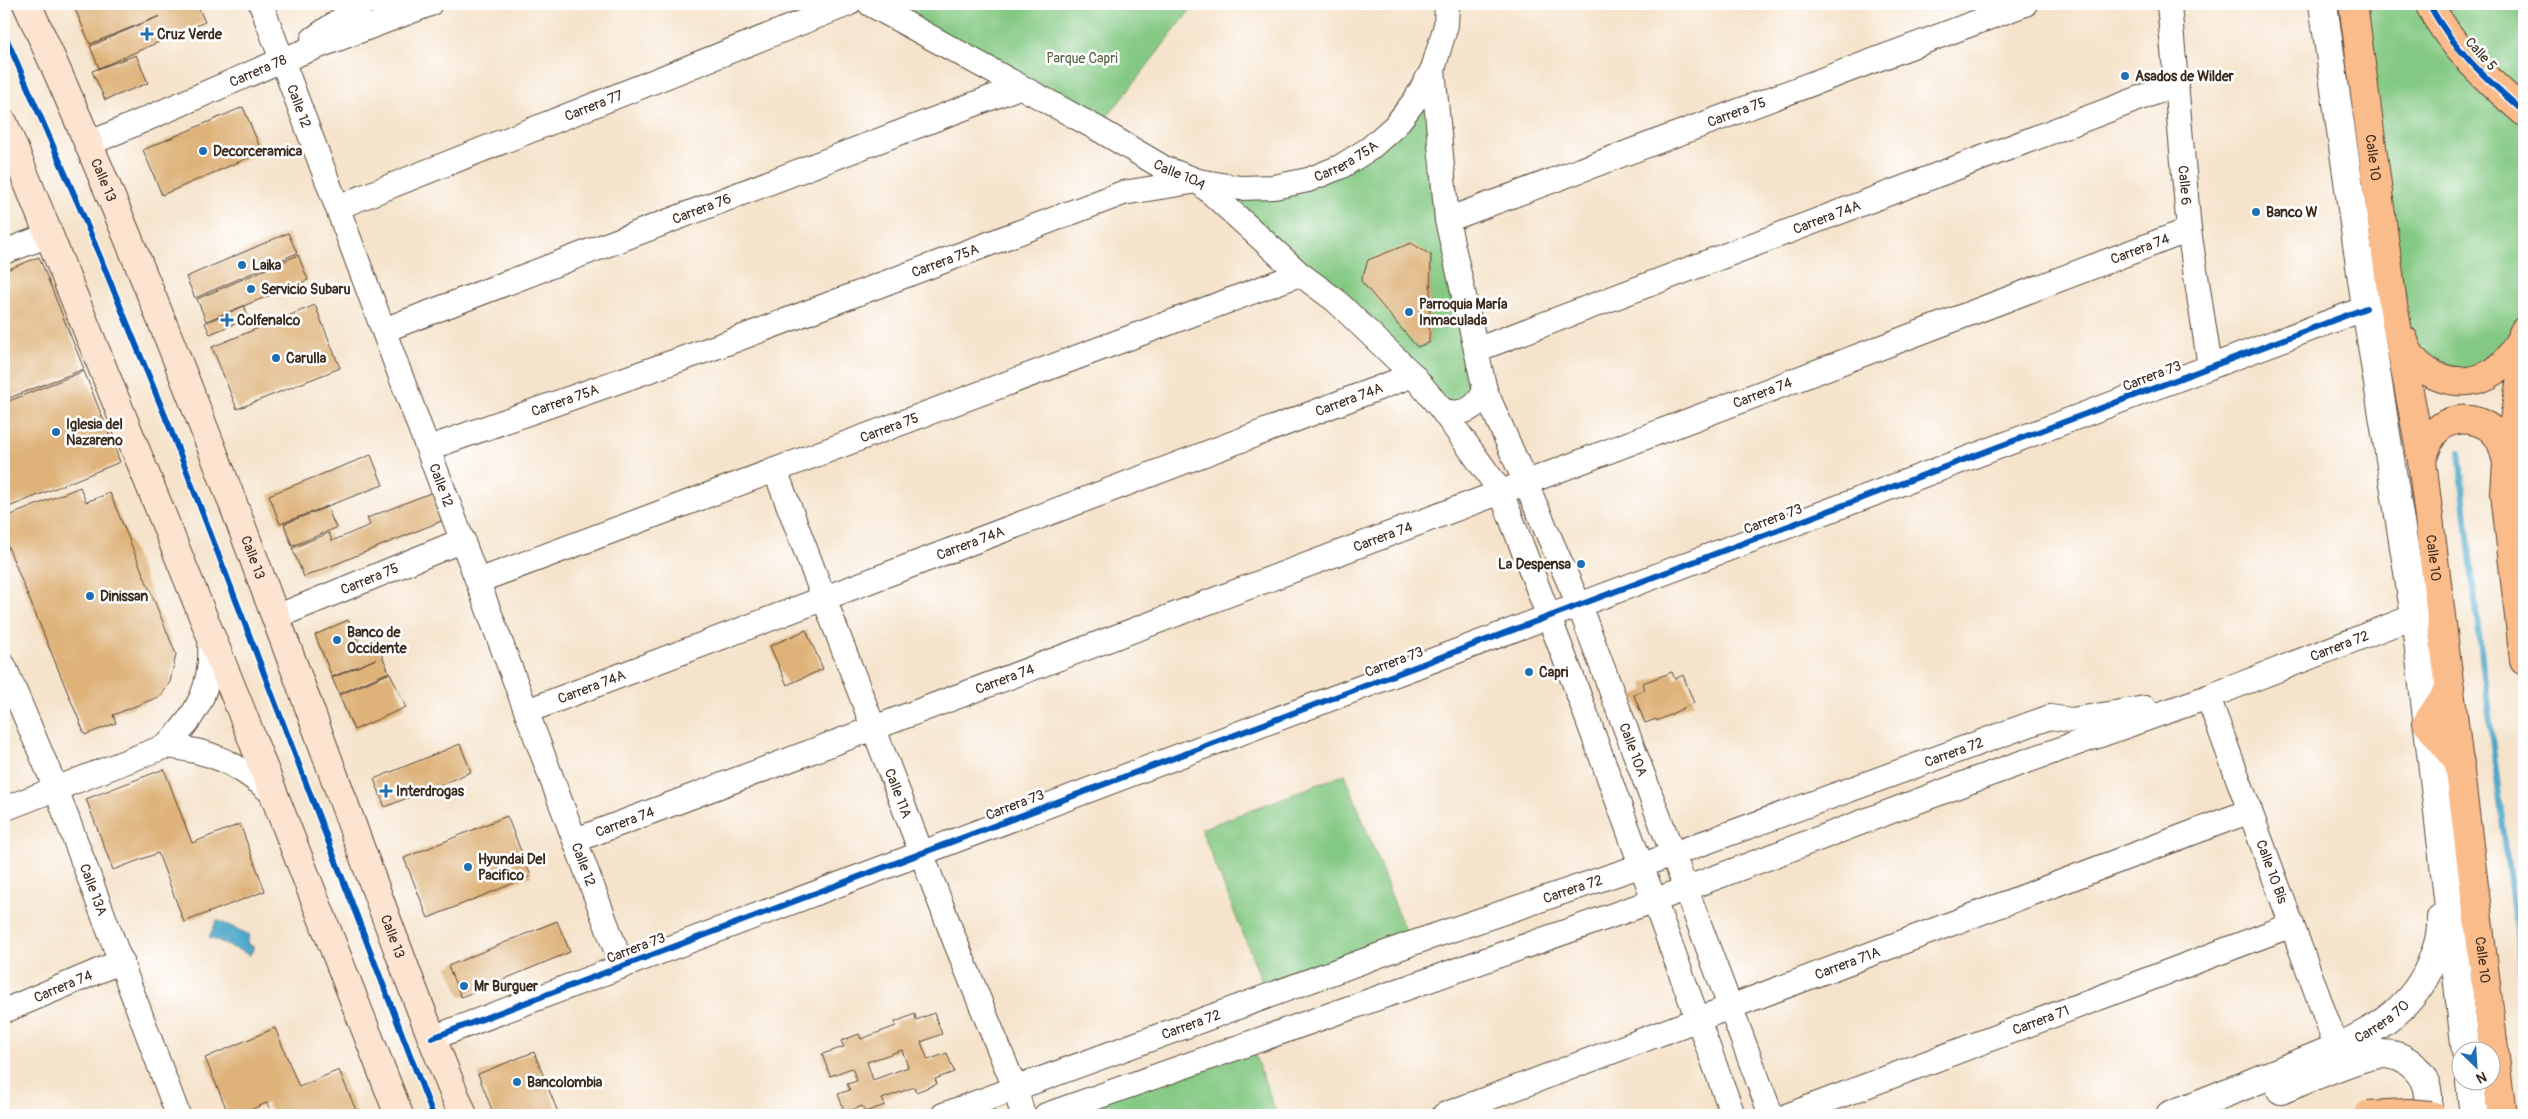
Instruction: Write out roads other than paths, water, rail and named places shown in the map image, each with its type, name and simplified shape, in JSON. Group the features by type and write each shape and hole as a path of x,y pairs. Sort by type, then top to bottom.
{"main road":[{"name":"Calle 13","path":"27,4 90,144 170,341 276,617 432,1038 463,1115"},
{"name":"Calle 10","path":"2353,4 2393,306 2422,461 2502,1115"},
{"name":"Calle 5","path":"2429,4 2455,45 2488,81 2524,112"},
{"path":"4,124 209,634 399,1115"},
{"path":"2393,306 2406,347 2418,364 2435,376 2455,382 2476,380 2495,371 2510,356 2524,331"},
{"path":"2524,360 2506,462 2505,494 2516,534 2524,660"},
{"path":"2422,461 2435,432 2448,423 2462,419 2478,421 2491,429 2500,440 2506,462"},
{"path":"2450,688 2427,722 2460,763"},
{"path":"2368,1115 2410,1113 2432,1115"}],"street":[{"name":"Calle 12","path":"261,4 622,966"},
{"path":"282,60 363,4"},
{"name":"Carrera 78","path":"90,144 282,60 430,4"},
{"name":"Carrera 77","path":"338,206 848,4"},
{"name":"Calle 10A","path":"870,4 1098,129 1164,168 1198,181 1300,274 1335,300 1413,375 1442,410 1501,492 1549,616 1733,1115"},
{"name":"Calle 10A","path":"1447,4 1446,25 1433,69 1447,220 1485,390 1579,605 1771,1115"},
{"name":"Carrera 75","path":"1447,220 2025,4"},
{"name":"Calle 6","path":"2170,4 2189,230 2210,367"},
{"name":"Calle 10","path":"2323,4 2366,308 2416,616 2465,1042"},
{"name":"Carrera 75A","path":"429,448 727,343 1123,193 1198,181 1240,188 1274,187 1308,180 1340,167 1370,149 1395,126 1416,99 1433,69"},
{"name":"Carrera 74A","path":"1476,350 2177,84"},
{"name":"Carrera 76","path":"384,330 1019,87"},
{"name":"Carrera 74","path":"576,840 1525,483 2189,230"},
{"path":"4,252 49,235"},
{"name":"Carrera 75","path":"478,581 1300,274"},
{"name":"Carrera 73","path":"432,1038 2366,308"},
{"name":"Carrera 74A","path":"527,711 1413,375"},
{"path":"1442,410 1457,413 1472,408 1478,404 1485,390"},
{"name":"Calle 11A","path":"775,470 922,853 1015,1088 1023,1115"},
{"name":"Carrera 75","path":"276,617 463,540"},
{"name":"Carrera 72","path":"1046,1115 1687,889 1987,776 2208,697 2416,616"},
{"path":"4,809 166,746 186,726 201,702 209,674 209,634"},
{"name":"Calle 13A","path":"4,666 56,789 122,961 178,1115"},
{"name":"Carrera 72","path":"943,1115 1410,944 1674,854 2050,717 2071,720 2208,697"},
{"name":"Calle 10 Bis","path":"2208,697 2337,1048"},
{"path":"166,746 195,750 223,759 248,773 272,793"},
{"name":"Carrera 71A","path":"1444,1115 2250,811"},
{"name":"Carrera 70","path":"2171,1115 2337,1048 2370,1032 2395,1014 2420,985 2428,970 2442,933 2437,812"},
{"name":"Carrera 71","path":"1789,1115 2292,925"},
{"name":"Carrera 74","path":"4,1011 122,961"},
{"path":"2218,1115 2365,1058 2382,1054 2398,1056 2412,1064 2423,1077 2428,1093 2425,1115"},
{"path":"2471,1092 2474,1115"},
{"path":"2171,1115 2182,1115"}],"water":[{"path":"217,920 250,935 247,943 254,947 250,955 209,937"}],"waterway":[{"path":"2459,452 2474,594 2524,995"}],"place":[{"name":"Cruz Verde","path":"147,34"},
{"name":"Asados de Wilder","path":"2125,76"},
{"name":"Decorceramica","path":"203,151"},
{"name":"Banco W","path":"2256,212"},
{"name":"Laika","path":"242,265"},
{"name":"Servicio Subaru","path":"251,289"},
{"name":"Parroquia María Inmaculada","path":"1409,312"},
{"name":"Colfenalco","path":"227,320"},
{"name":"Carulla","path":"276,358"},
{"name":"Iglesia del Nazareno","path":"56,432"},
{"name":"La Despensa","path":"1581,564"},
{"name":"Dinissan","path":"90,596"},
{"name":"Banco de Occidente","path":"337,640"},
{"name":"Capri","path":"1529,672"},
{"name":"Interdrogas","path":"386,791"},
{"name":"Hyundai Del Pacifico","path":"468,867"},
{"name":"Mr Burguer","path":"464,986"},
{"name":"Bancolombia","path":"517,1082"}],"park label":[{"name":"Parque Capri","path":"1082,58"}]}
